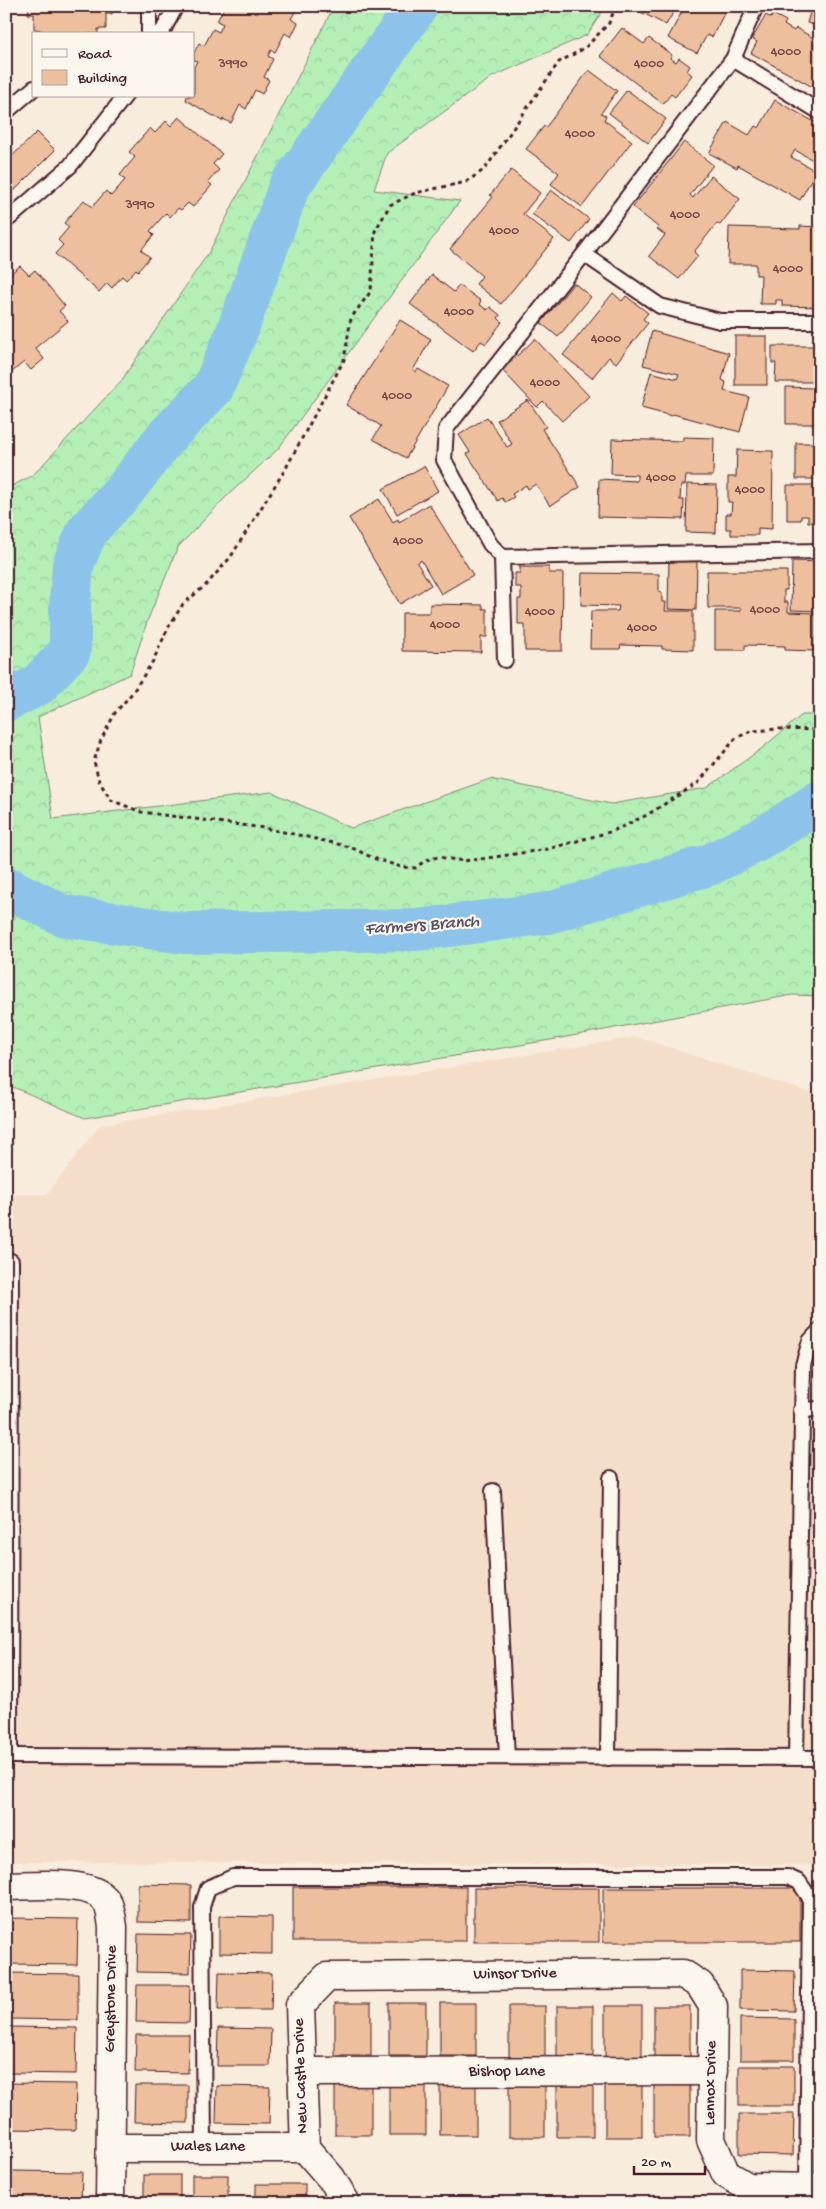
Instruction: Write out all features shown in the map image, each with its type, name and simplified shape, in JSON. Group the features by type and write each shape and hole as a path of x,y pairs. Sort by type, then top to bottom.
{"street":[{"name":"Greystone Drive","path":"6,1886 73,1885 92,1890 108,1903 113,1927 110,2203"},
{"name":"Winsor Drive","path":"327,1977 683,1974 700,1986"},
{"name":"New Castle Drive","path":"327,1977 300,2005 305,2148 331,2178 346,2203"},
{"name":"Lennox Drive","path":"700,1986 713,2006 711,2140 726,2174 748,2187 811,2193"},
{"name":"Bishop Lane","path":"302,2072 713,2072"},
{"name":"Wales Lane","path":"111,2148 305,2148"}],"lane":[{"path":"149,6 149,32"},
{"path":"162,32 176,6"},
{"path":"505,660 502,557 490,544 444,460 446,429 733,60 756,6"},
{"path":"733,60 820,112"},
{"path":"6,112 32,90"},
{"path":"6,221 70,166 118,99"},
{"path":"584,254 660,306 720,321 820,321"},
{"path":"502,557 820,551"},
{"path":"6,1261 11,1261 8,1756 820,1758"},
{"path":"796,1758 803,1365 810,1341 820,1330"},
{"path":"801,1410 820,1409"},
{"path":"608,1758 611,1478"},
{"path":"494,1491 506,1757"},
{"path":"204,2147 202,1907 208,1888 233,1876 788,1876 799,1882 810,1898 811,2193"}],"path":[{"path":"616,6 609,23 585,48 559,62 486,169 466,182 415,193 390,205 375,231 371,291 351,318 344,360 286,468 230,558 206,585 183,604 168,628 153,661 133,692 115,713 101,740 94,761 99,781 111,800 141,812 264,828 350,847 373,858 401,867 415,868 426,860 438,858 464,861 488,858 548,849 605,834 646,816 698,783 736,738 751,732 779,729 820,730"}],"shaded area":[{"path":"637,1037 820,1096 820,1865 6,1862 6,1194 47,1194 100,1125"}],"green space":[{"path":"334,6 606,6 587,35 492,77 387,153 374,190 460,201 278,449 226,497 178,547 148,619 130,674 38,717 53,819 272,792 351,828 490,779 611,804 707,788 761,749 802,715 820,715 820,996 792,995 550,1040 85,1118 6,1084 6,489 33,475 121,381 209,252"}],"building":[{"path":"29,6 112,6 112,14 106,14 106,29 98,29 98,32 41,32 41,30 34,29 34,14 28,14"},
{"path":"225,6 298,6 291,19 298,23 291,37 285,33 275,52 271,50 268,56 273,59 264,77 269,80 262,94 255,90 246,109 240,105 231,123 223,119 222,121 186,100 186,98 195,98 195,65 197,61 195,60 195,51 199,43 204,46 213,29 219,32 223,24 217,21"},
{"path":"637,6 677,6 666,25 635,9"},
{"path":"685,6 728,6 712,37 707,35 697,53 668,38"},
{"path":"812,6 820,6 820,27 807,23"},
{"path":"773,14 786,21 784,25 794,31 796,28 817,40 813,47 820,50 820,91 751,53 757,42 752,39 766,15 771,18"},
{"path":"622,28 644,44 649,38 672,55 670,58 676,62 679,58 690,66 687,71 692,75 675,97 671,94 663,104 600,56"},
{"path":"589,70 617,91 601,113 606,116 604,120 632,141 582,207 551,184 559,173 526,149 544,126 546,127"},
{"path":"627,90 666,119 648,143 609,113"},
{"path":"775,100 820,125 820,164 795,150 791,157 816,171 800,200 738,165 737,168 709,153 727,122 749,135 755,126 759,128"},
{"path":"179,117 222,154 213,164 219,170 208,182 212,185 193,207 188,203 181,210 178,208 170,217 166,213 150,231 154,235 141,250 150,257 138,271 136,269 126,280 122,276 112,288 107,283 99,292 55,254 63,245 58,240 69,227 64,223 84,200 92,207 106,191 111,196 125,180 120,175 135,157 129,152 150,128 155,133 166,121 171,126"},
{"path":"37,132 55,150 6,199 6,162"},
{"path":"684,142 713,165 690,195 693,198 711,176 740,199 720,225 717,223 694,252 698,256 679,279 649,256 665,235 633,207"},
{"path":"511,170 540,193 523,214 554,239 501,304 476,284 482,276 450,249 493,197 490,195"},
{"path":"551,190 589,219 571,243 532,214"},
{"path":"800,226 820,227 819,307 782,306 782,300 776,300 776,304 760,304 761,275 756,275 756,264 728,264 729,227 800,229"},
{"path":"20,266 29,275 35,270 65,306 59,311 68,321 35,348 44,359 31,370 24,362 6,377 6,277"},
{"path":"432,275 454,292 459,285 481,301 479,304 487,310 490,307 500,315 498,318 502,322 486,344 481,341 473,351 410,304"},
{"path":"574,283 591,297 558,337 541,323"},
{"path":"613,293 622,301 626,296 648,313 643,319 648,323 616,363 609,357 592,378 563,355"},
{"path":"400,320 431,339 413,370 416,372 418,369 448,386 406,458 373,439 381,426 346,405"},
{"path":"652,331 729,353 722,380 726,382 724,391 749,397 740,432 673,414 672,416 641,408 651,372 677,379 679,374 643,365"},
{"path":"735,336 767,336 767,385 735,385"},
{"path":"535,339 589,396 562,421 543,401 537,407 502,370"},
{"path":"772,346 820,346 820,420 815,420 815,424 786,424 786,387 813,388 813,382 775,382 776,363 772,363"},
{"path":"528,400 546,427 542,429 580,487 550,506 536,484 528,489 526,485 512,494 514,497 505,502 502,498 498,501 467,454 470,452 459,435 487,417 507,447 512,444 497,420"},
{"path":"683,437 714,438 713,476 686,476 685,485 681,485 680,500 684,500 683,519 598,517 599,479 637,481 637,475 611,474 612,439 683,441"},
{"path":"796,443 820,443 820,479 796,479"},
{"path":"737,450 773,451 772,529 758,528 758,535 731,535 731,529 726,529 726,514 731,514 732,502 728,502 728,477 736,477"},
{"path":"424,466 438,491 397,514 383,489"},
{"path":"687,484 717,485 716,533 686,532"},
{"path":"787,485 820,485 820,522 808,522 808,516 801,516 801,520 787,520"},
{"path":"379,499 393,522 398,519 399,522 429,504 473,575 441,594 421,560 417,563 431,585 400,604 349,518"},
{"path":"669,561 697,561 696,610 668,609"},
{"path":"792,561 820,562 820,611 791,610"},
{"path":"520,567 549,567 549,573 563,573 562,651 525,651 525,624 518,624 518,599 521,599 521,587 515,587 515,573 520,573"},
{"path":"707,571 787,571 787,590 784,590 784,602 788,602 788,612 815,613 815,651 785,650 785,646 745,645 745,650 715,650 715,611 741,611 741,608 708,608"},
{"path":"582,573 659,574 659,592 662,592 662,602 666,602 665,611 693,611 693,650 662,649 662,646 621,645 620,649 590,649 591,611 618,611 619,606 581,605"},
{"path":"430,604 483,605 483,609 487,609 487,637 481,637 481,652 402,651 402,613 430,613"},
{"path":"138,1884 191,1885 191,1923 138,1922"},
{"path":"293,1887 466,1887 466,1941 293,1941"},
{"path":"474,1888 599,1888 599,1942 474,1942"},
{"path":"603,1888 800,1888 800,1942 603,1942"},
{"path":"219,1916 272,1917 272,1954 219,1953"},
{"path":"9,1918 78,1919 77,1965 8,1964"},
{"path":"138,1934 191,1935 190,1973 137,1972"},
{"path":"740,1970 795,1971 794,2011 740,2010"},
{"path":"219,1972 272,1973 271,2010 218,2010"},
{"path":"9,1973 78,1974 78,2020 9,2019"},
{"path":"137,1985 190,1985 189,2023 136,2022"},
{"path":"335,2003 371,2003 371,2056 335,2056"},
{"path":"389,2003 426,2003 426,2056 389,2056"},
{"path":"440,2003 476,2003 476,2056 440,2056"},
{"path":"509,2006 545,2006 545,2058 509,2058"},
{"path":"557,2006 593,2006 593,2058 557,2058"},
{"path":"605,2006 642,2006 642,2058 605,2058"},
{"path":"654,2006 690,2006 690,2058 654,2058"},
{"path":"740,2018 794,2019 794,2060 740,2060"},
{"path":"7,2027 77,2028 76,2074 7,2073"},
{"path":"218,2028 271,2029 270,2066 217,2066"},
{"path":"136,2035 189,2035 188,2073 135,2072"},
{"path":"739,2066 794,2066 794,2106 739,2106"},
{"path":"7,2083 76,2084 75,2130 6,2129"},
{"path":"335,2083 371,2083 371,2135 335,2135"},
{"path":"389,2083 426,2083 426,2135 389,2135"},
{"path":"440,2083 476,2083 476,2135 440,2135"},
{"path":"135,2085 188,2085 188,2123 134,2122"},
{"path":"509,2085 545,2085 545,2137 509,2137"},
{"path":"557,2085 593,2085 593,2137 557,2137"},
{"path":"605,2085 642,2085 642,2137 605,2137"},
{"path":"654,2085 690,2085 690,2137 654,2137"},
{"path":"217,2086 270,2087 269,2124 216,2123"},
{"path":"739,2114 794,2114 793,2155 739,2154"},
{"path":"12,2171 82,2172 81,2203 12,2203"},
{"path":"144,2175 180,2175 180,2203 144,2203"},
{"path":"192,2175 228,2175 228,2203 192,2203"},
{"path":"256,2184 305,2184 305,2203 256,2203"}],"waterway":[{"path":"6,701 38,685 70,651 70,602 73,565 87,531 124,491 164,439 213,388 236,334 289,187 417,6"},
{"name":"Farmers Branch","path":"6,887 64,916 184,933 417,930 549,913 709,865 761,839 820,801"}]}
